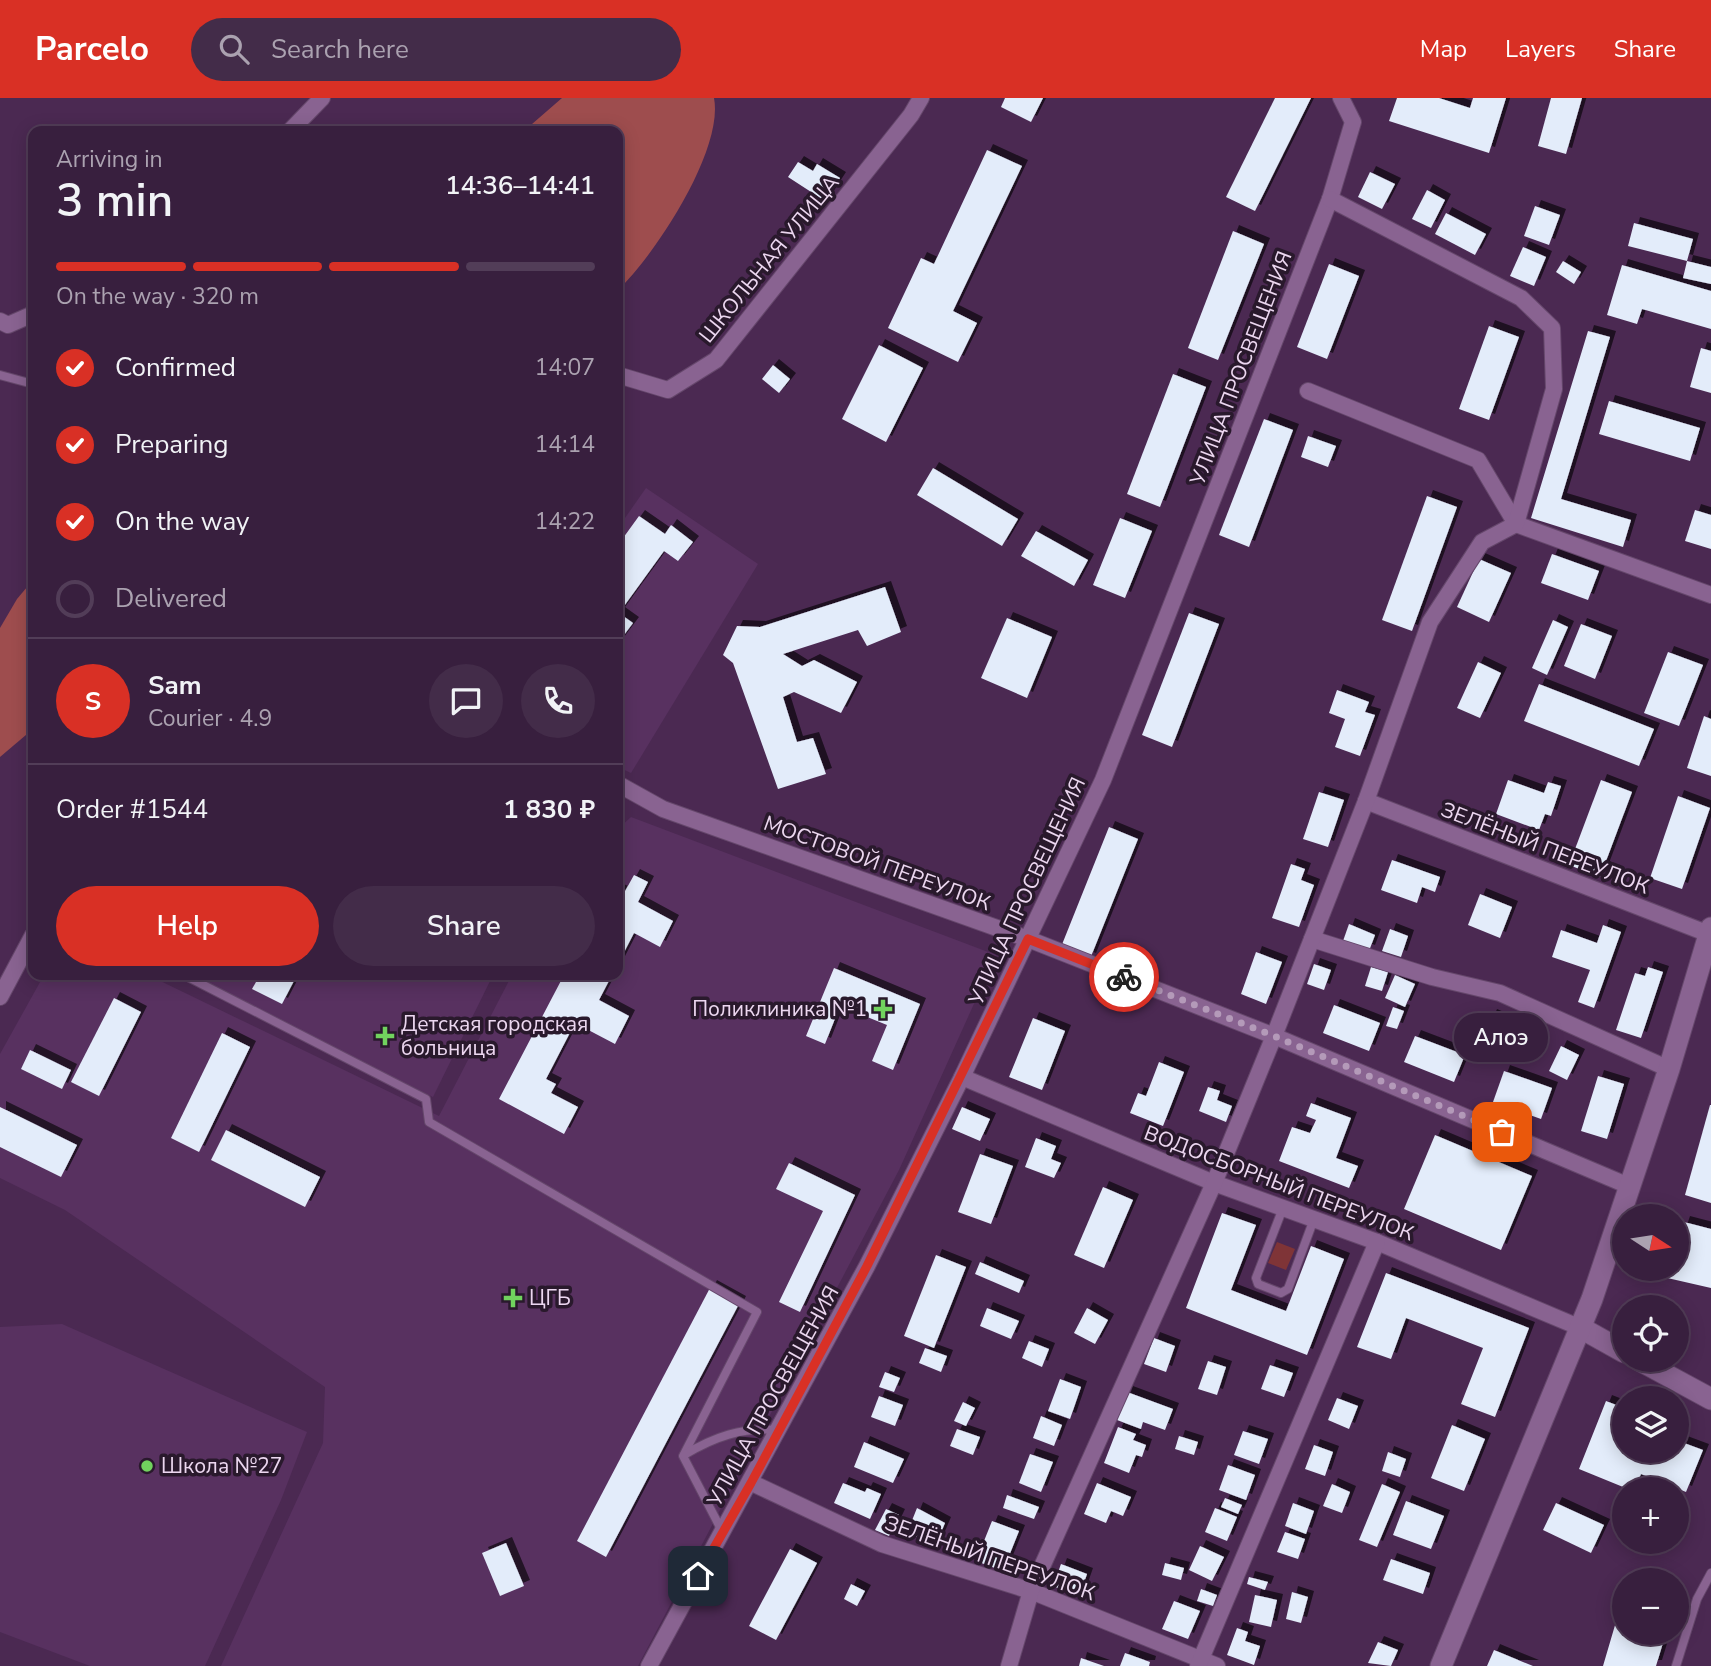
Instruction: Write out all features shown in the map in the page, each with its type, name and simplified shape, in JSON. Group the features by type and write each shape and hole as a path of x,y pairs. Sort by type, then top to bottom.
{"main road":[{"path":"1441,1666 1581,1328 1669,1069 1710,931"},
{"path":"1581,1328 1612,1345"},
{"path":"1661,1372 1711,1399"}],"street":[{"path":"295,126 321,98"},
{"name":"ШКОЛЬНАЯ УЛИЦА","path":"623,376 668,390 716,360 911,115 921,98"},
{"name":"УЛИЦА ПРОСВЕЩЕНИЯ","path":"649,1666 780,1430 962,1077 1103,780 1330,199 1353,121 1341,98"},
{"path":"1009,1666 1031,1591 1214,1184 1274,1036 1366,801 1430,622 1482,542 1516,524 1554,389 1552,328 1521,298 1330,199"},
{"path":"3,325 28,316"},
{"path":"1308,391 1478,460 1516,524 1711,595"},
{"name":"МОСТОВОЙ ПЕРЕУЛОК","path":"623,787 663,809 1028,939 1274,1036 1629,1186"},
{"name":"ЗЕЛЁНЫЙ ПЕРЕУЛОК","path":"1366,801 1710,931"},
{"path":"1312,939 1432,977 1500,993 1669,1069"},
{"path":"0,997 28,944"},
{"name":"ВОДОСБОРНЫЙ ПЕРЕУЛОК","path":"962,1077 1214,1184 1377,1242 1581,1328"},
{"path":"1199,1663 1377,1242"},
{"name":"ЗЕЛЁНЫЙ ПЕРЕУЛОК","path":"751,1483 882,1544 1031,1591 1199,1663 1217,1666"}],"lane":[{"path":"0,375 28,383"},
{"path":"194,980 426,1099 429,1122 757,1312 683,1456"},
{"path":"1283,1208 1256,1278 1258,1284 1281,1293 1288,1289 1314,1219"},
{"path":"683,1456 709,1440 751,1428 780,1430"},
{"path":"683,1456 722,1531"},
{"path":"1676,1666 1697,1599 1711,1573"}],"shaded area":[{"path":"562,98 714,98 714,120 698,172 667,228 623,285 623,126 530,126"},
{"path":"646,488 758,564 631,773 623,769 623,521"},
{"path":"28,586 28,733 0,757 0,628"},
{"name":"ЦГБ","path":"631,817 996,955 899,1170 638,1666 221,1666 323,1443 325,1387 65,1210 0,1178 0,1054 41,980 158,980 439,1116 509,980 623,980 623,824"},
{"name":"Детская городская больница","path":"192,980 491,980 433,1097"},
{"path":"1277,1242 1295,1249 1286,1270 1268,1263"},
{"name":"Школа №27","path":"62,1324 307,1432 281,1500 205,1666 90,1666 0,1632 0,1327"}],"building":[{"path":"1005,98 1043,98 1031,122 1001,107"},
{"path":"1275,98 1311,98 1255,211 1226,197"},
{"path":"1397,98 1439,98 1470,108 1473,98 1506,98 1489,153 1389,121"},
{"path":"1551,98 1582,98 1566,154 1538,146"},
{"path":"987,150 1022,166 953,311 977,323 958,362 888,328 921,258 934,264"},
{"path":"798,162 813,171 817,164 840,178 825,201 788,177"},
{"path":"1370,172 1395,184 1382,209 1358,197"},
{"path":"1427,190 1445,200 1431,228 1412,219"},
{"path":"1535,206 1560,215 1549,245 1524,236"},
{"path":"1446,213 1486,234 1475,255 1435,234"},
{"path":"1634,223 1693,239 1687,261 1628,246"},
{"path":"1233,231 1264,244 1218,360 1188,348"},
{"path":"1523,247 1546,257 1534,286 1510,276"},
{"path":"1563,261 1581,272 1574,284 1556,272"},
{"path":"1687,261 1711,267 1711,284 1683,278"},
{"path":"1329,264 1359,276 1327,359 1297,347"},
{"path":"1622,265 1711,291 1711,329 1642,309 1637,324 1607,315"},
{"path":"1489,326 1519,337 1489,420 1459,409"},
{"path":"1588,331 1610,337 1561,499 1631,520 1623,547 1531,518"},
{"path":"879,345 923,368 886,442 842,419"},
{"path":"1701,348 1711,351 1711,393 1690,387"},
{"path":"773,365 790,379 779,393 762,379"},
{"path":"1173,374 1206,387 1160,507 1127,494"},
{"path":"1609,401 1700,428 1690,461 1599,434"},
{"path":"1264,419 1293,430 1249,547 1219,535"},
{"path":"1308,436 1336,446 1328,467 1301,457"},
{"path":"933,468 1018,519 1002,546 917,495"},
{"path":"1427,496 1457,507 1412,631 1382,620"},
{"path":"1695,510 1711,515 1711,549 1685,541"},
{"path":"639,516 665,534 671,525 693,542 678,561 664,551 623,607 623,538"},
{"path":"1120,518 1152,531 1125,598 1093,585"},
{"path":"1036,531 1088,560 1074,586 1021,556"},
{"path":"1552,554 1599,571 1588,600 1541,583"},
{"path":"1479,559 1511,573 1489,622 1457,607"},
{"path":"885,587 901,632 867,646 858,630 783,654 802,666 814,660 857,682 841,713 794,692 783,697 797,742 813,738 826,774 778,789 733,663 723,655 737,626 760,627"},
{"path":"1189,613 1219,624 1172,747 1142,735"},
{"path":"623,616 633,623 623,636"},
{"path":"1007,618 1052,637 1027,698 981,678"},
{"path":"1553,620 1568,627 1547,675 1532,668"},
{"path":"1581,624 1612,636 1595,679 1564,666"},
{"path":"1668,652 1703,665 1679,726 1644,713"},
{"path":"1478,662 1501,673 1480,718 1457,708"},
{"path":"1539,684 1654,729 1639,766 1524,721"},
{"path":"1337,690 1369,702 1365,712 1375,715 1360,756 1335,747 1345,719 1329,713"},
{"path":"1704,716 1711,719 1711,776 1687,768"},
{"path":"1508,780 1544,793 1548,782 1561,786 1551,816 1545,814 1539,830 1496,814"},
{"path":"1601,780 1632,792 1600,877 1569,865"},
{"path":"1319,792 1344,800 1328,847 1303,839"},
{"path":"1678,796 1710,808 1682,889 1650,878"},
{"path":"1109,827 1138,839 1090,959 1061,947"},
{"path":"1392,860 1440,877 1435,892 1422,887 1417,903 1381,890"},
{"path":"1291,864 1305,869 1301,880 1314,885 1299,927 1272,918"},
{"path":"634,875 648,882 638,902 673,921 660,947 634,933 623,954 624,893"},
{"path":"1480,894 1512,907 1500,938 1468,925"},
{"path":"1349,924 1375,935 1369,951 1343,941"},
{"path":"1603,925 1621,932 1594,1008 1578,1002 1590,970 1552,957 1561,930 1597,943"},
{"path":"1390,929 1408,936 1401,957 1382,951"},
{"path":"1256,952 1282,962 1266,1004 1241,994"},
{"path":"1314,964 1331,970 1324,990 1307,984"},
{"path":"1371,967 1388,972 1382,991 1365,986"},
{"path":"1648,967 1663,972 1641,1038 1616,1030 1635,973 1645,976"},
{"path":"834,968 920,1004 893,1070 872,1061 887,1025 840,1006 825,1044 806,1036"},
{"path":"1395,975 1415,984 1405,1007 1385,998"},
{"path":"257,980 294,980 282,1004 252,989"},
{"path":"561,980 609,980 599,1000 629,1016 615,1044 575,1023 546,1079 556,1084 551,1093 578,1107 564,1134 499,1099"},
{"path":"114,998 141,1012 99,1096 71,1082"},
{"path":"1334,1005 1380,1023 1369,1051 1323,1033"},
{"path":"1393,1007 1404,1011 1397,1029 1386,1026"},
{"path":"1491,1015 1512,1024 1502,1048 1481,1040"},
{"path":"1033,1018 1065,1031 1042,1090 1009,1077"},
{"path":"222,1033 250,1047 199,1152 171,1138"},
{"path":"1415,1036 1465,1055 1454,1082 1404,1062"},
{"path":"1561,1046 1579,1055 1567,1080 1549,1071"},
{"path":"30,1050 71,1070 62,1089 21,1069"},
{"path":"1159,1062 1184,1072 1163,1126 1130,1113 1138,1093 1146,1096"},
{"path":"1504,1071 1552,1088 1541,1119 1493,1102"},
{"path":"1598,1076 1624,1084 1607,1139 1581,1131"},
{"path":"1208,1087 1220,1091 1217,1100 1232,1106 1226,1122 1199,1111"},
{"path":"1311,1103 1351,1118 1336,1158 1358,1166 1349,1188 1279,1161 1292,1127 1310,1133 1316,1120 1306,1116"},
{"path":"1711,1105 1711,1203 1685,1195"},
{"path":"0,1107 77,1145 61,1177 0,1147"},
{"path":"962,1107 990,1119 980,1141 952,1129"},
{"path":"226,1130 320,1177 305,1207 211,1160"},
{"path":"1435,1135 1532,1176 1501,1250 1404,1209"},
{"path":"1036,1138 1056,1146 1051,1159 1061,1163 1054,1178 1025,1167"},
{"path":"980,1154 1013,1166 991,1224 958,1212"},
{"path":"789,1163 855,1195 800,1312 779,1302 823,1211 776,1189"},
{"path":"1103,1187 1133,1200 1104,1268 1074,1255"},
{"path":"1222,1213 1256,1225 1231,1290 1286,1311 1311,1246 1344,1259 1307,1355 1186,1308"},
{"path":"1689,1223 1711,1229 1711,1288 1680,1281 1689,1281"},
{"path":"936,1255 966,1267 934,1348 904,1336"},
{"path":"980,1262 1024,1281 1019,1293 975,1274"},
{"path":"1386,1273 1529,1328 1495,1417 1461,1404 1483,1348 1406,1318 1391,1359 1357,1347"},
{"path":"711,1286 740,1302 606,1557 577,1541"},
{"path":"987,1308 1019,1321 1011,1339 980,1326"},
{"path":"1087,1308 1108,1320 1095,1344 1074,1333"},
{"path":"1154,1338 1175,1346 1166,1372 1144,1364"},
{"path":"1029,1341 1049,1349 1042,1367 1022,1358"},
{"path":"925,1348 947,1356 941,1372 919,1363"},
{"path":"1208,1361 1226,1367 1217,1395 1198,1389"},
{"path":"1270,1365 1293,1373 1284,1397 1261,1389"},
{"path":"885,1372 900,1378 894,1392 879,1387"},
{"path":"1060,1379 1081,1387 1070,1419 1048,1411"},
{"path":"1127,1392 1173,1409 1165,1430 1143,1422 1141,1429 1117,1420"},
{"path":"879,1396 903,1405 895,1426 871,1417"},
{"path":"1337,1398 1358,1406 1349,1429 1328,1420"},
{"path":"1606,1401 1612,1403 1612,1463 1689,1463 1689,1445 1703,1450 1689,1485 1689,1477 1648,1477 1641,1474 1640,1477 1612,1477 1612,1482 1579,1469"},
{"path":"963,1402 975,1408 966,1426 954,1421"},
{"path":"1041,1416 1062,1425 1054,1446 1033,1438"},
{"path":"1452,1425 1485,1439 1464,1491 1431,1478"},
{"path":"1118,1427 1136,1434 1133,1440 1146,1445 1142,1457 1136,1455 1129,1473 1104,1463"},
{"path":"957,1429 980,1437 973,1455 950,1446"},
{"path":"1243,1431 1268,1439 1259,1464 1234,1455"},
{"path":"1179,1436 1198,1442 1194,1455 1175,1449"},
{"path":"864,1442 904,1459 893,1483 854,1467"},
{"path":"1314,1445 1333,1452 1325,1476 1305,1469"},
{"path":"1388,1452 1406,1459 1400,1477 1382,1471"},
{"path":"1030,1454 1053,1462 1041,1492 1019,1483"},
{"path":"1228,1465 1255,1475 1246,1500 1219,1490"},
{"path":"843,1483 865,1492 867,1488 881,1494 870,1519 834,1503"},
{"path":"1097,1483 1131,1497 1123,1516 1111,1511 1106,1523 1084,1514"},
{"path":"1332,1484 1350,1492 1342,1513 1323,1506"},
{"path":"1382,1484 1400,1492 1377,1547 1359,1540"},
{"path":"1007,1495 1039,1507 1034,1519 1003,1508"},
{"path":"1225,1498 1242,1505 1238,1514 1221,1507"},
{"path":"1406,1501 1444,1516 1431,1549 1393,1535"},
{"path":"1293,1503 1314,1511 1306,1534 1285,1526"},
{"path":"1556,1503 1604,1525 1591,1553 1543,1530"},
{"path":"917,1508 945,1523 936,1544 907,1533"},
{"path":"1215,1508 1237,1517 1227,1541 1205,1532"},
{"path":"886,1509 899,1515 889,1536 875,1530"},
{"path":"992,1521 1019,1531 1003,1571 976,1561"},
{"path":"1285,1532 1305,1539 1298,1559 1277,1552"},
{"path":"506,1543 524,1586 500,1596 482,1553"},
{"path":"1200,1546 1224,1557 1212,1581 1189,1570"},
{"path":"790,1549 817,1563 776,1640 749,1626"},
{"path":"1391,1559 1430,1573 1423,1594 1383,1580"},
{"path":"1165,1563 1184,1568 1181,1580 1162,1575"},
{"path":"1061,1564 1087,1574 1079,1597 1053,1586"},
{"path":"1249,1577 1268,1582 1265,1590 1247,1584"},
{"path":"851,1584 865,1591 857,1606 844,1599"},
{"path":"1201,1589 1217,1595 1213,1606 1197,1601"},
{"path":"1292,1592 1308,1597 1301,1623 1286,1619"},
{"path":"1255,1595 1277,1600 1271,1627 1249,1622"},
{"path":"1174,1601 1200,1611 1188,1639 1162,1629"},
{"path":"1237,1628 1248,1632 1245,1641 1260,1646 1254,1665 1227,1655"},
{"path":"1612,1635 1612,1645 1662,1645 1656,1666 1603,1666"},
{"path":"1378,1642 1398,1650 1391,1666 1368,1663"},
{"path":"1494,1650 1533,1666 1487,1666"},
{"path":"1125,1653 1150,1662 1149,1666 1120,1666"},
{"path":"1081,1658 1104,1666 1079,1666"}],"way so far":[{"path":"1124,977 1274,1036 1502,1132"}],"place":[{"name":"Поликлиника №1","path":"883,1009"},
{"name":"Детская городская больница","path":"385,1036"},
{"name":"Алоэ","path":"1502,1132"},
{"name":"ЦГБ","path":"513,1298"},
{"name":"Школа №27","path":"147,1466"}],"route":[{"path":"698,1576 867,1266 1028,939 1124,977"}]}
